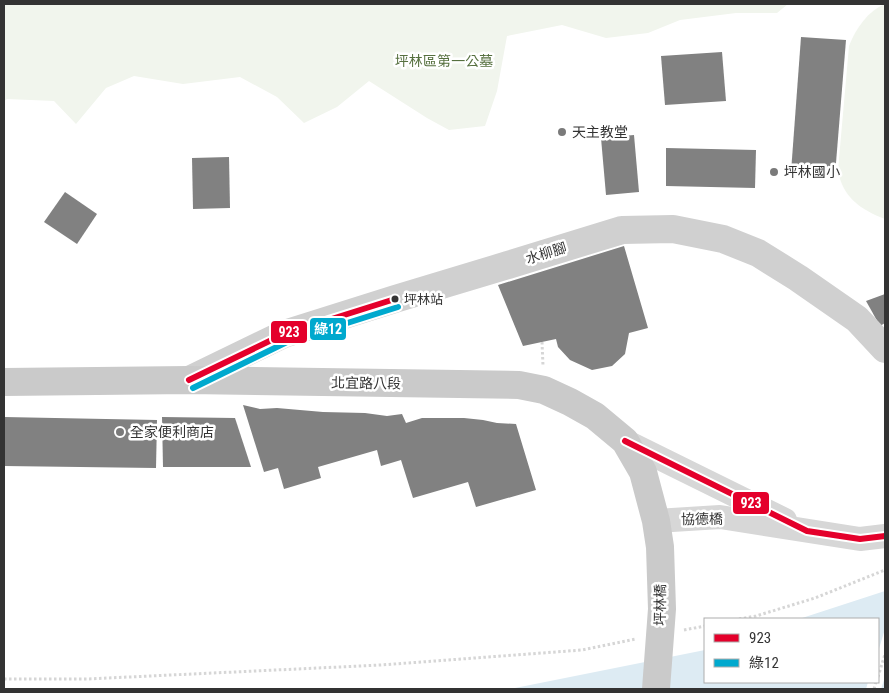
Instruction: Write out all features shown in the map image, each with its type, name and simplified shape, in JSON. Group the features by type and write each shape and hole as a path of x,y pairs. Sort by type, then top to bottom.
{"main road":[{"name":"水柳腳","path":"189,380 284,334 622,230 673,229 723,239 758,253 857,319 885,349"},
{"name":"北宜路八段","path":"4,382 189,380 519,385 544,390 595,416 625,441 643,472 656,521"},
{"name":"坪林橋","path":"656,521 660,547 662,609 656,689"}],"street":[{"name":"協德橋","path":"625,441 807,531"},
{"name":"協德橋","path":"656,521 720,517 860,538 885,536"}],"path":[{"path":"745,618 815,598 885,570"},
{"path":"677,631 704,626"},
{"path":"4,679 87,679 381,665 582,650 639,639"},
{"path":"879,674 885,654"}],"green space":[{"name":"坪林區第一公墓","path":"4,4 788,4 777,13 736,13 680,20 648,33 606,38 562,25 507,36 497,91 485,126 449,130 369,81 337,107 304,123 277,97 240,77 183,84 134,76 106,88 76,124 54,101 7,99 4,101"},
{"path":"885,4 885,219 861,207 848,195 838,170 849,46 863,21 873,11"}],"shaded area":[{"path":"885,591 885,689 467,689 515,688 704,650 704,683 879,683 879,618 802,618"}],"pier":[{"path":"885,629 885,677 881,689 866,689 868,683 879,683 879,649"}],"building":[{"path":"801,37 846,40 835,175 791,172"},
{"path":"722,52 726,101 665,105 661,56"},
{"path":"634,135 639,192 606,195 601,138"},
{"path":"666,148 756,150 755,188 666,186"},
{"path":"229,157 230,208 193,209 192,158"},
{"path":"65,192 97,214 77,244 44,222"},
{"path":"624,246 648,328 629,333 625,354 612,366 592,370 570,360 558,347 556,339 523,346 498,285"},
{"path":"885,294 885,323 880,326 866,301"},
{"path":"243,405 260,409 277,408 387,416 402,414 406,423 422,418 464,418 516,424 536,490 476,507 468,482 413,498 401,460 381,466 377,450 318,467 321,478 284,489 278,468 264,472"},
{"path":"4,417 157,420 156,468 4,466"},
{"path":"162,417 235,418 251,467 163,467"}],"transit line":[{"name":"923","path":"189,380 284,334 395,299"},
{"name":"綠12","path":"193,388 287,342 398,307"},
{"name":"923","path":"625,441 807,531 860,539 885,536"}],"place":[{"name":"天主教堂","path":"562,132"},
{"name":"坪林國小","path":"774,172"},
{"name":"坪林站","path":"395,299"},
{"name":"全家便利商店","path":"120,432"}]}
